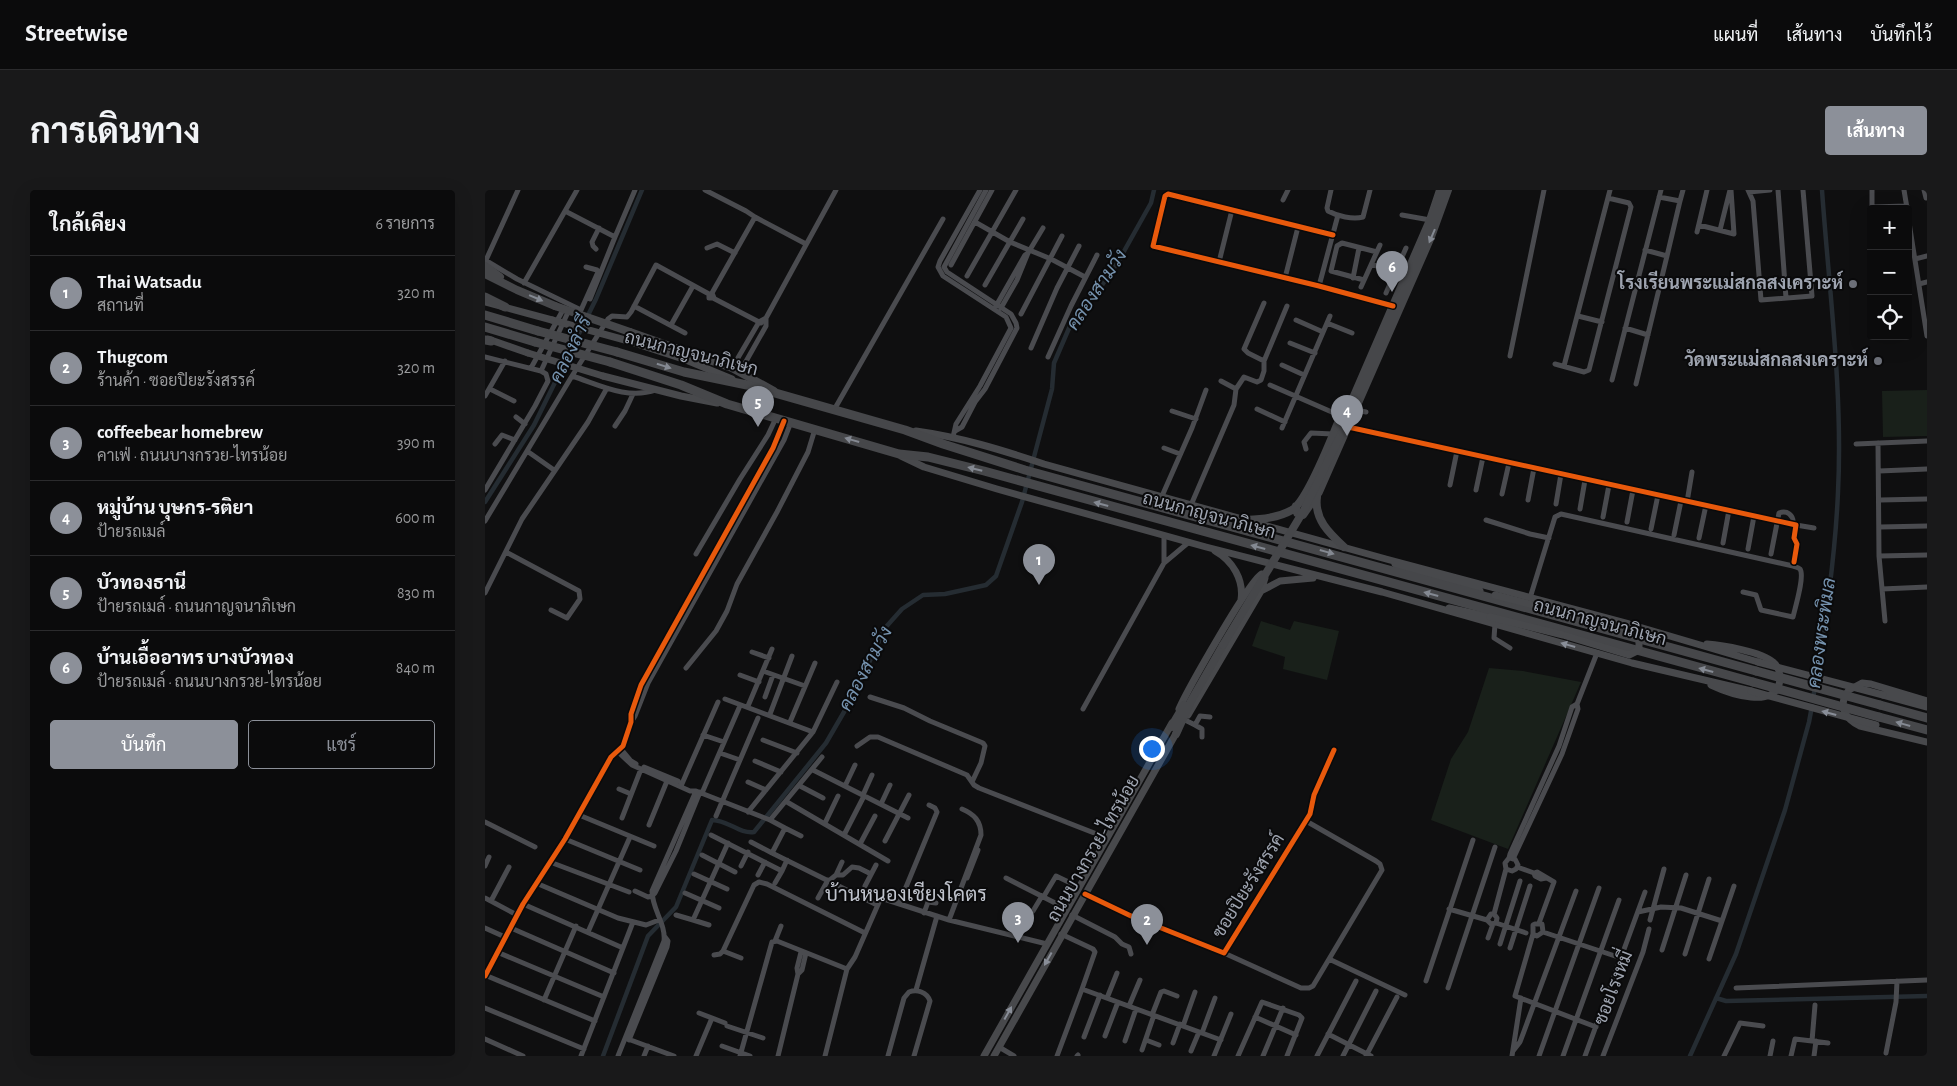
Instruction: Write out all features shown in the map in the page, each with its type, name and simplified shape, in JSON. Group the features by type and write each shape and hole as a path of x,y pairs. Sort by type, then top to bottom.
{"highway":[{"path":"485,297 505,307"},
{"name":"ถนนกาญจนาภิเษก","path":"485,315 684,372 747,385 905,430 1025,470 1757,666 1879,705 1927,718"},
{"name":"ถนนกาญจนาภิเษก","path":"485,328 610,362 681,385 727,404 899,454 928,457 1038,486 1752,687 1877,721 1927,730"}],"main road":[{"path":"1296,506 1297,513 1303,515 1317,495 1441,190"},
{"path":"1171,727 1222,644 1356,410 1371,364 1431,236 1448,190"},
{"path":"485,266 517,290"},
{"path":"485,274 555,306 732,368 779,394"},
{"path":"485,302 625,340 686,360 747,385"},
{"path":"487,340 603,376 681,396 727,404"},
{"path":"1246,520 1281,515 1296,506 1311,483 1358,377 1371,364"},
{"path":"905,430 954,434 1045,464 1386,559 1629,624 1757,666 1927,707"},
{"path":"899,454 924,467 1189,542 1418,602 1597,653 1695,678 1752,687"},
{"path":"1317,495 1319,517 1331,535 1344,547"},
{"path":"1211,548 1226,559 1235,571 1242,588 1240,602"},
{"path":"1386,559 1406,569 1495,595 1633,631 1639,638 1639,647 1637,651 1629,654 1491,617 1418,602"},
{"name":"ถนนบางกรวย-ไทรน้อย","path":"984,1056 1171,727 1182,702 1240,602 1257,576 1262,574 1265,578 1261,591 1061,934 994,1056"},
{"path":"1261,591 1271,584 1288,579 1328,579"},
{"path":"1691,643 1721,645 1765,657 1777,666 1780,680 1772,694 1765,698 1754,698 1716,688 1695,678"},
{"path":"1176,734 1191,701 1222,644"},
{"path":"1927,701 1880,686 1862,683 1849,690 1843,704 1845,713 1851,722 1860,726 1927,741"},
{"path":"1877,721 1927,741"}],"street":[{"path":"518,190 485,260 525,283 582,310 587,293 597,272 597,270 586,267"},
{"path":"525,283 577,190"},
{"path":"590,299 635,190"},
{"path":"705,190 806,244"},
{"path":"740,372 766,326 766,318 836,190"},
{"path":"951,265 980,190"},
{"path":"969,220 986,190"},
{"path":"954,434 955,424 965,414 986,381 1011,328 1006,317 998,308 939,272 938,268 940,261 992,190"},
{"path":"967,276 1016,190"},
{"path":"1283,200 1288,190"},
{"path":"1331,190 1327,208 1331,213 1357,219 1363,217 1370,190"},
{"path":"1510,356 1544,190"},
{"path":"1564,366 1610,190"},
{"path":"1611,380 1661,190"},
{"path":"1636,384 1683,190"},
{"path":"1697,232 1707,190"},
{"path":"1699,225 1734,234 1730,190"},
{"path":"1720,230 1730,190"},
{"path":"1770,190 1749,191 1753,201 1761,300 1812,296 1803,190"},
{"path":"1778,190 1786,298"},
{"path":"1872,190 1872,205"},
{"path":"1904,190 1907,205"},
{"path":"1924,190 1926,198"},
{"path":"1333,235 1168,194 1165,196 1153,246 1393,306"},
{"path":"1659,197 1680,201"},
{"path":"1555,364 1587,372 1602,322 1631,207 1629,203 1608,198"},
{"path":"1219,262 1232,210"},
{"path":"565,211 615,237"},
{"path":"1319,286 1338,215"},
{"path":"1402,215 1430,220"},
{"path":"711,295 755,217"},
{"path":"834,411 943,218"},
{"path":"985,285 1023,219"},
{"path":"969,220 1029,252 1051,259 1085,277"},
{"path":"1285,278 1298,227"},
{"path":"596,249 592,242 599,228"},
{"path":"998,308 1025,255 1029,252 1043,228"},
{"path":"1021,314 1062,236"},
{"path":"1912,241 1927,336"},
{"path":"1364,280 1333,272 1331,269 1339,244 1377,252"},
{"path":"1361,287 1380,244"},
{"path":"707,248 720,245 735,253"},
{"path":"1031,348 1057,288 1079,246"},
{"path":"1353,278 1359,248"},
{"path":"1386,293 1406,248"},
{"path":"1645,250 1667,256"},
{"path":"1048,358 1097,255"},
{"path":"1915,259 1927,256"},
{"path":"1372,264 1405,279"},
{"path":"485,521 608,319 612,316 627,316 656,265 766,326"},
{"path":"1919,284 1927,282"},
{"path":"671,325 693,286"},
{"path":"1264,303 1244,349 1264,361"},
{"path":"531,368 569,305"},
{"path":"541,371 569,305"},
{"path":"634,306 685,333"},
{"path":"1191,505 1234,405 1237,389 1244,376 1257,382 1260,381 1264,371 1264,361 1287,306"},
{"path":"1282,428 1331,316"},
{"path":"1578,316 1602,322"},
{"path":"732,368 759,322 766,318"},
{"path":"1297,320 1323,332"},
{"path":"1327,323 1352,333"},
{"path":"1625,328 1648,335"},
{"path":"747,342 755,345"},
{"path":"1291,343 1315,352"},
{"path":"485,357 541,371 547,377 547,384 485,490"},
{"path":"485,396 505,361"},
{"path":"1282,365 1304,375"},
{"path":"570,379 633,394 645,394 659,389"},
{"path":"1221,381 1237,389"},
{"path":"1270,385 1341,416"},
{"path":"485,593 522,519 588,422 607,388"},
{"path":"490,389 514,401"},
{"path":"1162,496 1196,419 1206,390"},
{"path":"615,426 633,394"},
{"path":"1257,408 1285,422"},
{"path":"1356,410 1365,412"},
{"path":"1172,411 1196,419"},
{"path":"516,417 525,424"},
{"path":"696,554 768,435 784,420"},
{"path":"595,1021 485,975 523,904 565,839 611,757 625,742 631,722 648,683 785,439 784,420"},
{"path":"1344,428 1814,528"},
{"path":"686,668 716,631 727,611 734,589 804,460 815,429"},
{"path":"1306,449 1304,442 1311,433 1333,434"},
{"path":"495,444 502,434 515,440"},
{"path":"1856,444 1927,442"},
{"path":"1878,443 1879,556 1885,620"},
{"path":"1164,448 1180,454"},
{"path":"527,451 554,470"},
{"path":"1450,484 1457,451"},
{"path":"1475,490 1483,457"},
{"path":"1502,494 1509,463"},
{"path":"1528,500 1534,468"},
{"path":"1879,471 1927,469"},
{"path":"1675,535 1692,472"},
{"path":"1556,504 1561,474"},
{"path":"1580,509 1585,480"},
{"path":"1603,517 1609,485"},
{"path":"1627,522 1633,490"},
{"path":"1651,529 1657,495"},
{"path":"1880,500 1927,499"},
{"path":"1699,538 1706,505"},
{"path":"1723,543 1729,510"},
{"path":"1771,554 1777,520 1781,512 1793,516 1797,544 1794,562"},
{"path":"1530,598 1555,517 1561,514 1798,567 1801,573 1801,584 1793,617 1764,611 1759,607 1756,595 1743,592"},
{"path":"1748,549 1754,516"},
{"path":"1486,520 1549,538"},
{"path":"1880,527 1927,526"},
{"path":"1164,535 1164,563"},
{"path":"1083,709 1164,563 1189,542"},
{"path":"506,552 579,591 580,599 569,616 563,617 551,610"},
{"path":"1879,556 1927,555"},
{"path":"1882,588 1927,587"},
{"path":"1495,624 1494,638 1511,648"},
{"path":"749,706 772,649"},
{"path":"752,652 769,658"},
{"path":"1488,938 1497,918 1494,914 1506,869 1505,863 1511,858 1563,744 1578,709 1577,704 1597,653"},
{"path":"770,714 793,656"},
{"path":"790,722 815,663"},
{"path":"763,671 805,686"},
{"path":"740,675 759,682"},
{"path":"765,697 773,675"},
{"path":"748,812 813,732 837,682"},
{"path":"870,697 904,708 983,743 985,746 981,762 972,782"},
{"path":"725,699 749,706 813,732"},
{"path":"681,785 718,702"},
{"path":"550,862 632,892 648,897 652,896 676,851 698,792 720,752 739,708"},
{"path":"1195,725 1200,716 1210,717"},
{"path":"716,816 758,718"},
{"path":"1185,720 1202,729 1202,737"},
{"path":"703,734 724,742"},
{"path":"857,746 870,737 878,737 967,775 973,785 1107,838"},
{"path":"763,740 797,753"},
{"path":"619,750 625,760 635,765 690,790 760,816 801,836"},
{"name":"ซอยปิยะรังสรรค์","path":"1085,894 1131,916 1224,953 1310,814 1315,795 1334,750"},
{"path":"720,752 740,760"},
{"path":"769,820 787,802 823,757"},
{"path":"755,761 781,772"},
{"path":"635,765 667,781 681,785"},
{"path":"845,786 855,765"},
{"path":"622,818 641,769"},
{"path":"813,770 908,818"},
{"path":"844,835 872,775"},
{"path":"649,825 667,781"},
{"path":"748,782 766,790"},
{"path":"881,804 890,785"},
{"path":"800,786 823,798"},
{"path":"619,790 631,794"},
{"path":"825,823 838,796"},
{"path":"885,841 909,796"},
{"path":"787,802 889,862"},
{"path":"899,904 937,812 935,808 929,805"},
{"path":"950,920 981,835 980,824 975,817 962,809"},
{"path":"579,815 654,846"},
{"path":"860,844 875,816"},
{"path":"1224,953 1304,988 1313,986 1380,875 1382,866 1306,821"},
{"path":"485,822 535,847"},
{"path":"772,853 785,828"},
{"path":"711,835 748,852 781,871"},
{"path":"588,932 629,837"},
{"path":"565,839 640,870"},
{"path":"1426,981 1473,840"},
{"path":"751,842 877,904"},
{"path":"693,920 728,843"},
{"path":"1448,988 1495,848"},
{"path":"950,920 978,850"},
{"path":"741,866 748,852"},
{"path":"702,856 735,872"},
{"path":"485,866 489,857"},
{"path":"1511,858 1517,863 1517,867"},
{"path":"775,883 787,860"},
{"path":"758,875 765,862"},
{"path":"818,898 842,862"},
{"path":"865,886 876,865"},
{"path":"491,901 509,867"},
{"path":"835,875 843,875 852,867 871,874"},
{"path":"1506,869 1512,871 1517,867"},
{"path":"1517,867 1534,873 1537,872 1555,882 1539,923 1533,926 1533,934 1515,996 1596,1026"},
{"path":"1650,920 1664,869"},
{"path":"694,874 727,889"},
{"path":"1662,950 1686,875"},
{"path":"1033,911 1056,876 1079,886"},
{"path":"1007,878 1067,909"},
{"path":"1685,954 1709,879"},
{"path":"1500,944 1520,881"},
{"path":"714,955 720,954 723,951 754,885 759,882 767,884 865,933"},
{"path":"536,883 618,918 647,925 659,920"},
{"path":"1509,948 1530,886"},
{"path":"1709,959 1734,886"},
{"path":"1539,1056 1599,888"},
{"path":"1512,1054 1520,1042 1576,892"},
{"path":"1585,1056 1645,892"},
{"path":"685,893 719,908"},
{"path":"618,1056 627,1039 663,948 665,937 652,896"},
{"path":"485,898 517,915"},
{"path":"825,1056 847,969 855,957 877,904 882,899 924,913 1047,944"},
{"path":"1563,1056 1619,900"},
{"path":"924,913 928,902 936,903"},
{"path":"523,904 623,948"},
{"path":"1638,912 1675,908 1721,921"},
{"path":"1449,909 1526,934"},
{"path":"1487,920 1489,915 1494,914"},
{"path":"676,915 709,925"},
{"path":"1072,915 1115,937 1122,944 1129,947 1131,954"},
{"path":"917,990 937,916"},
{"path":"581,1056 633,922"},
{"path":"1539,923 1544,928 1543,932"},
{"path":"544,1000 576,926"},
{"path":"740,1054 771,944 775,941 781,926"},
{"path":"485,928 505,937"},
{"path":"511,928 614,973"},
{"name":"ซอยโรงหมี่","path":"1603,1056 1643,952 1649,929"},
{"path":"1543,932 1600,953 1621,958"},
{"path":"1533,934 1537,936 1543,932"},
{"path":"1057,1056 1095,952 1093,949 1061,934"},
{"path":"775,941 847,969"},
{"path":"723,951 741,958"},
{"path":"497,952 604,997"},
{"path":"778,1056 798,974 797,968 804,953"},
{"path":"1329,959 1405,995"},
{"path":"1107,998 1117,973"},
{"path":"1129,1006 1140,980"},
{"path":"1736,988 1927,980"},
{"path":"1317,1056 1356,981"},
{"path":"1886,1053 1896,1002 1897,981"},
{"path":"1082,989 1221,1040"},
{"path":"889,1056 905,998 909,992 917,990 926,995 930,1000 914,1056"},
{"path":"1142,1050 1161,992 1164,991 1177,996"},
{"path":"1343,1056 1377,991"},
{"path":"1173,1043 1195,992"},
{"path":"1084,1037 1100,995"},
{"path":"1328,1034 1368,1055 1397,997"},
{"path":"1191,1051 1215,998"},
{"path":"1512,1054 1521,998"},
{"path":"1105,1036 1118,1002"},
{"path":"1238,1056 1262,1002 1301,1016 1302,1021 1287,1056"},
{"path":"1814,1056 1815,1005"},
{"path":"485,1008 584,1049"},
{"path":"1263,1056 1283,1008"},
{"path":"1125,1041 1136,1009"},
{"path":"699,1013 746,1034 763,1038"},
{"path":"1214,1056 1231,1014"},
{"path":"1255,1016 1296,1035"},
{"path":"696,1056 711,1018"},
{"path":"1724,1056 1740,1023 1763,1026"},
{"path":"627,1039 670,1055"},
{"path":"1791,1056 1795,1039 1828,1043"},
{"path":"485,1040 523,1056"},
{"path":"1146,1040 1159,1045"},
{"path":"1770,1056 1773,1041"},
{"path":"644,1056 648,1046"},
{"path":"722,1046 740,1054 751,1056"},
{"path":"999,1048 1014,1056"}],"shaded area":[{"path":"1927,390 1927,436 1883,437 1882,391"},
{"path":"1261,621 1290,630 1294,621 1339,631 1327,680 1283,669 1285,657 1252,646"},
{"path":"1489,668 1523,671 1581,682 1508,849 1431,820 1451,759 1468,732"}],"waterway":[{"name":"คลองลำรี","path":"485,502 534,425 596,299 642,190"},
{"name":"คลองสามวัง","path":"603,1056 648,936 676,907 712,820 723,822 743,831 754,832 826,743 855,693 885,628 902,609 923,595 945,594 986,585 996,576 1022,502 1052,389 1054,363 1073,319 1100,288 1118,262 1151,203 1154,190"},
{"name":"คลองพระพิมล","path":"1813,699 1832,570 1837,518 1839,454 1835,341 1822,190"},
{"name":"คลองพระพิมล","path":"1690,1056 1736,954 1785,810 1812,706"},
{"path":"1716,998 1726,1001 1927,996"}],"cycle path":[{"path":"1333,235 1168,194 1165,196 1153,246 1393,306"},
{"path":"485,976 523,904 565,839 611,757 623,746 641,685 773,448 784,421"},
{"path":"1348,427 1796,525 1794,538 1797,544 1794,562"},
{"path":"1085,894 1131,916 1224,953 1310,814 1314,795 1334,750"}],"place":[{"name":"โรงเรียนพระแม่สกลสงเคราะห์","path":"1853,284"},
{"name":"บ้านเอื้ออาทร บางบัวทอง","path":"1392,292"},
{"name":"วัดพระแม่สกลสงเคราะห์","path":"1878,361"},
{"name":"บัวทองธานี","path":"758,427"},
{"name":"หมู่บ้าน บุษกร-รติยา","path":"1347,436"},
{"name":"Thai Watsadu","path":"1039,585"},
{"name":"coffeebear homebrew","path":"1018,943"},
{"name":"Thugcom","path":"1147,945"}],"district":[{"name":"บ้านหนองเชียงโคตร","path":"906,895"}]}
